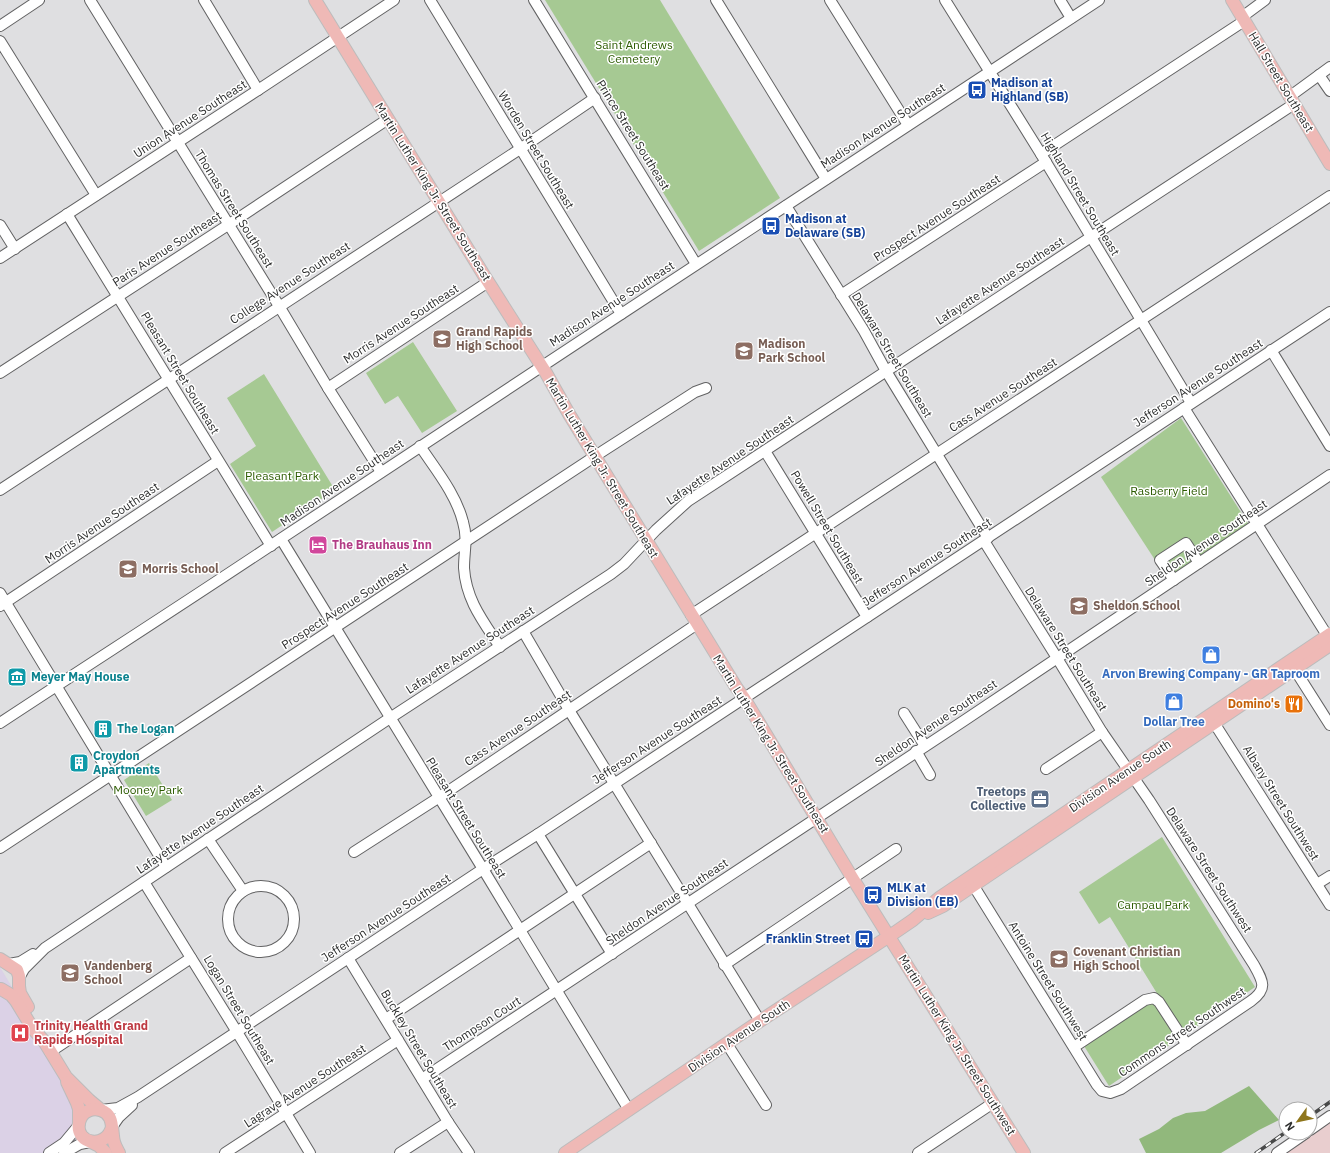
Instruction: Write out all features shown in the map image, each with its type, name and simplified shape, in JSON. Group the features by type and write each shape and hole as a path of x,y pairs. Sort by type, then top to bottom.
{"main road":[{"name":"Martin Luther King Jr. Street Southeast","path":"315,0 541,366 694,620 736,688 744,698 889,936"},
{"name":"Hall Street Southeast","path":"1232,0 1330,164"},
{"name":"Division Avenue South","path":"565,1153 913,920 939,898 971,882 1212,720 1329,639"},
{"name":"Martin Luther King Jr. Street Southwest","path":"889,936 1024,1153"},
{"path":"4,963 17,970 20,993 40,1027 44,1041 50,1052 66,1077 89,1100 108,1116 111,1121 114,1142 120,1153"},
{"path":"1,989 7,990 12,988 15,986 19,978"},
{"path":"1,989 16,1001 33,1029 44,1041"},
{"path":"66,1077 68,1086 79,1110 79,1130 82,1136 99,1146 106,1153"},
{"path":"79,1124 85,1113 92,1109 101,1110"},
{"path":"91,1142 99,1142 107,1138 112,1127"}],"street":[{"path":"0,26 40,0"},
{"name":"Thomas Street Southeast","path":"90,0 381,472"},
{"path":"204,0 258,90"},
{"name":"Union Avenue Southeast","path":"0,258 394,0"},
{"name":"Worden Street Southeast","path":"430,0 621,314"},
{"name":"Prince Street Southeast","path":"534,0 696,264"},
{"path":"716,0 826,179"},
{"path":"830,0 908,125"},
{"name":"Highland Street Southeast","path":"945,0 1044,158 1140,320 1256,524 1329,639"},
{"path":"1060,0 1071,18"},
{"name":"Madison Avenue Southeast","path":"0,723 1099,0"},
{"name":"Prospect Avenue Southeast","path":"841,295 1044,158 1243,19 1265,0"},
{"path":"0,41 96,196"},
{"name":"Lafayette Avenue Southeast","path":"19,978 24,968 45,948 390,718 611,574 624,564 669,517 688,501 1091,237 1292,100 1330,67"},
{"path":"1319,75 1330,91"},
{"name":"College Avenue Southeast","path":"0,490 438,201 520,149 595,98"},
{"name":"Paris Avenue Southeast","path":"0,373 388,119"},
{"name":"Cass Avenue Southeast","path":"354,852 438,798 569,709 815,534 1330,196"},
{"name":"Delaware Street Southeast","path":"786,206 864,331 886,371 937,453 1057,658 1102,732 1130,774"},
{"name":"Pleasant Street Southeast","path":"67,214 270,546"},
{"path":"0,225 15,249"},
{"name":"Morris Avenue Southeast","path":"328,388 488,282"},
{"name":"Jefferson Avenue Southeast","path":"101,1110 114,1109 138,1097 1330,312"},
{"path":"1271,350 1330,446"},
{"name":"Prospect Avenue Southeast","path":"0,848 466,541 695,392 706,388"},
{"path":"420,446 457,505 464,523 466,541 464,567 468,591 476,610 500,647"},
{"name":"Powell Street Southeast","path":"765,450 867,617"},
{"name":"Morris Avenue Southeast","path":"3,604 218,461"},
{"name":"Sheldon Avenue Southeast","path":"556,991 1330,475"},
{"name":"Pleasant Street Southeast","path":"281,539 629,1110"},
{"path":"1174,580 1160,560 1186,543 1199,563"},
{"path":"0,593 3,604 56,686 166,867"},
{"path":"523,632 688,903 724,965 760,1021"},
{"path":"1292,665 1330,725"},
{"path":"904,713 925,746"},
{"name":"Albany Street Southwest","path":"1212,720 1330,905"},
{"path":"1046,769 1102,732"},
{"path":"916,752 930,775"},
{"name":"Delaware Street Southwest","path":"1130,774 1149,800 1254,965 1261,978 1262,987"},
{"path":"538,834 612,954"},
{"path":"208,839 243,891"},
{"path":"386,1019 651,843"},
{"path":"724,965 896,850"},
{"path":"1317,884 1330,876"},
{"name":"Logan Street Southeast","path":"144,882 192,958 310,1153"},
{"name":"Antoine Street Southwest","path":"971,882 1098,1085 1102,1091 1110,1094"},
{"path":"260,886 268,887 284,896 289,903 294,919 292,928 284,943 277,948 259,952 250,950 242,946 232,936 228,923 228,914 236,897 243,891 260,886"},
{"path":"4,963 20,962 45,948"},
{"path":"50,1052 192,958"},
{"name":"Buckley Street Southeast","path":"348,958 448,1122 469,1153"},
{"name":"Commons Street Southwest","path":"1110,1094 1121,1089 1258,996 1261,993 1262,987"},
{"name":"Thompson Court","path":"422,1079 556,991"},
{"path":"1074,1047 1146,1000 1154,998 1159,1002 1187,1045"},
{"name":"Lagrave Avenue Southeast","path":"225,1153 398,1040"},
{"path":"727,1044 766,1105"},
{"name":"Jefferson Avenue Southeast","path":"112,1127 119,1117 138,1097"},
{"path":"918,1153 993,1103"},
{"path":"1318,1124 1330,1116"},
{"path":"400,1153 448,1122"},
{"path":"49,1153 69,1138 79,1124"},
{"path":"1277,1153 1294,1141"},
{"path":"64,1153 76,1146 91,1142"}],"shaded area":[{"name":"Trinity Health Grand Rapids Hospital","path":"0,967 66,1077 82,1136 56,1153 0,1153"},
{"path":"1330,1112 1330,1153 1270,1153 1287,1141 1318,1141 1318,1120"}],"green space":[{"name":"Saint Andrews Cemetery","path":"545,0 660,0 780,198 699,251"},
{"path":"413,342 457,411 422,433 398,396 385,404 366,373"},
{"name":"Pleasant Park","path":"264,374 335,490 272,532 230,464 256,446 227,398"},
{"name":"Rasberry Field","path":"1181,418 1251,528 1170,583 1101,477"},
{"name":"Mooney Park","path":"149,763 172,800 146,816 124,780"},
{"name":"Campau Park","path":"1162,837 1255,987 1109,1086 1084,1046 1158,995 1110,917 1099,924 1079,892"},
{"path":"1249,1086 1278,1120 1221,1153 1146,1153 1139,1139 1159,1129 1173,1118 1186,1113 1205,1111"}],"railway":[{"path":"1318,1110 1330,1102"},
{"path":"1256,1153 1278,1138"}],"place":[{"name":"Madison at Highland (SB)","path":"977,90"},
{"name":"Madison at Delaware (SB)","path":"771,226"},
{"name":"Grand Rapids High School","path":"442,339"},
{"name":"Madison Park School","path":"744,351"},
{"name":"The Brauhaus Inn","path":"318,545"},
{"name":"Morris School","path":"128,569"},
{"name":"Sheldon School","path":"1079,606"},
{"name":"Arvon Brewing Company - GR Taproom","path":"1211,655"},
{"name":"Meyer May House","path":"17,677"},
{"name":"Dollar Tree","path":"1174,702"},
{"name":"Domino's","path":"1294,704"},
{"name":"The Logan","path":"103,729"},
{"name":"Croydon Apartments","path":"79,763"},
{"name":"Treetops Collective","path":"1040,799"},
{"name":"MLK at Division (EB)","path":"873,895"},
{"name":"Franklin Street","path":"864,939"},
{"name":"Covenant Christian High School","path":"1059,959"},
{"name":"Vandenberg School","path":"70,973"},
{"name":"Trinity Health Grand Rapids Hospital","path":"20,1033"}]}
